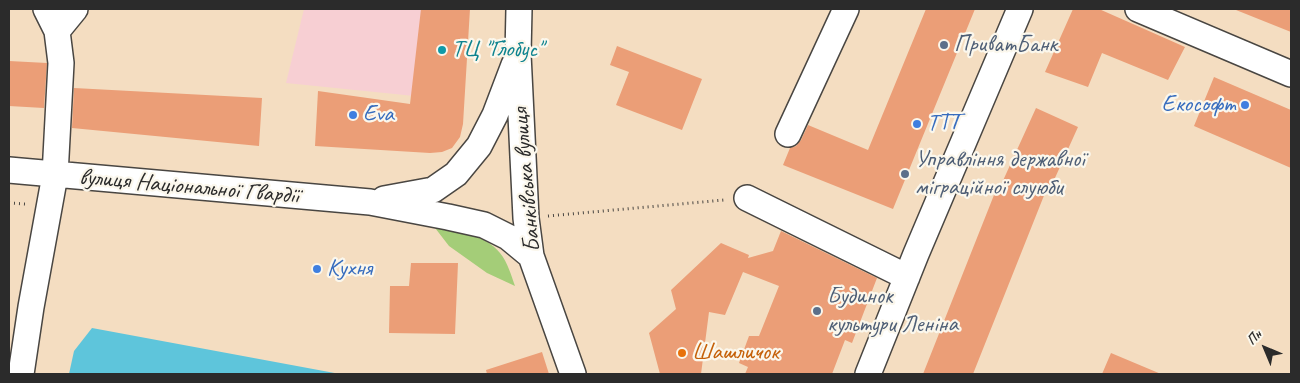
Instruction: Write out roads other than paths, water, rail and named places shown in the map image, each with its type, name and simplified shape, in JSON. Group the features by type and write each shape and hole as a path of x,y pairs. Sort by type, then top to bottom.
{"street":[{"path":"21,374 55,175 61,63 57,31 46,9"},
{"path":"57,31 75,9"},
{"name":"Банківська вулиця","path":"519,9 518,54 526,218 531,256 573,374"},
{"path":"788,134 846,10 844,9"},
{"path":"868,374 907,276 1020,9"},
{"path":"1138,9 1291,74"},
{"path":"370,202 433,190 456,174 479,146 495,115 518,54"},
{"name":"вулиця Національної Гвардії","path":"9,170 370,202"},
{"path":"747,198 907,276"},
{"path":"370,202 484,225 508,237 531,256"}],"water":[{"path":"92,328 340,374 69,374 74,351"}],"place":[{"name":"ПриватБанк","path":"944,45"},
{"name":"ТЦ \"Глобус\"","path":"442,50"},
{"name":"Екософт","path":"1245,105"},
{"name":"Eva","path":"353,115"},
{"name":"ТТТ","path":"917,124"},
{"name":"Управління державної міграційної слуюби","path":"905,174"},
{"name":"Кухня","path":"317,269"},
{"name":"Будинок культури Леніна","path":"817,311"},
{"name":"Шашличок","path":"682,353"}]}
